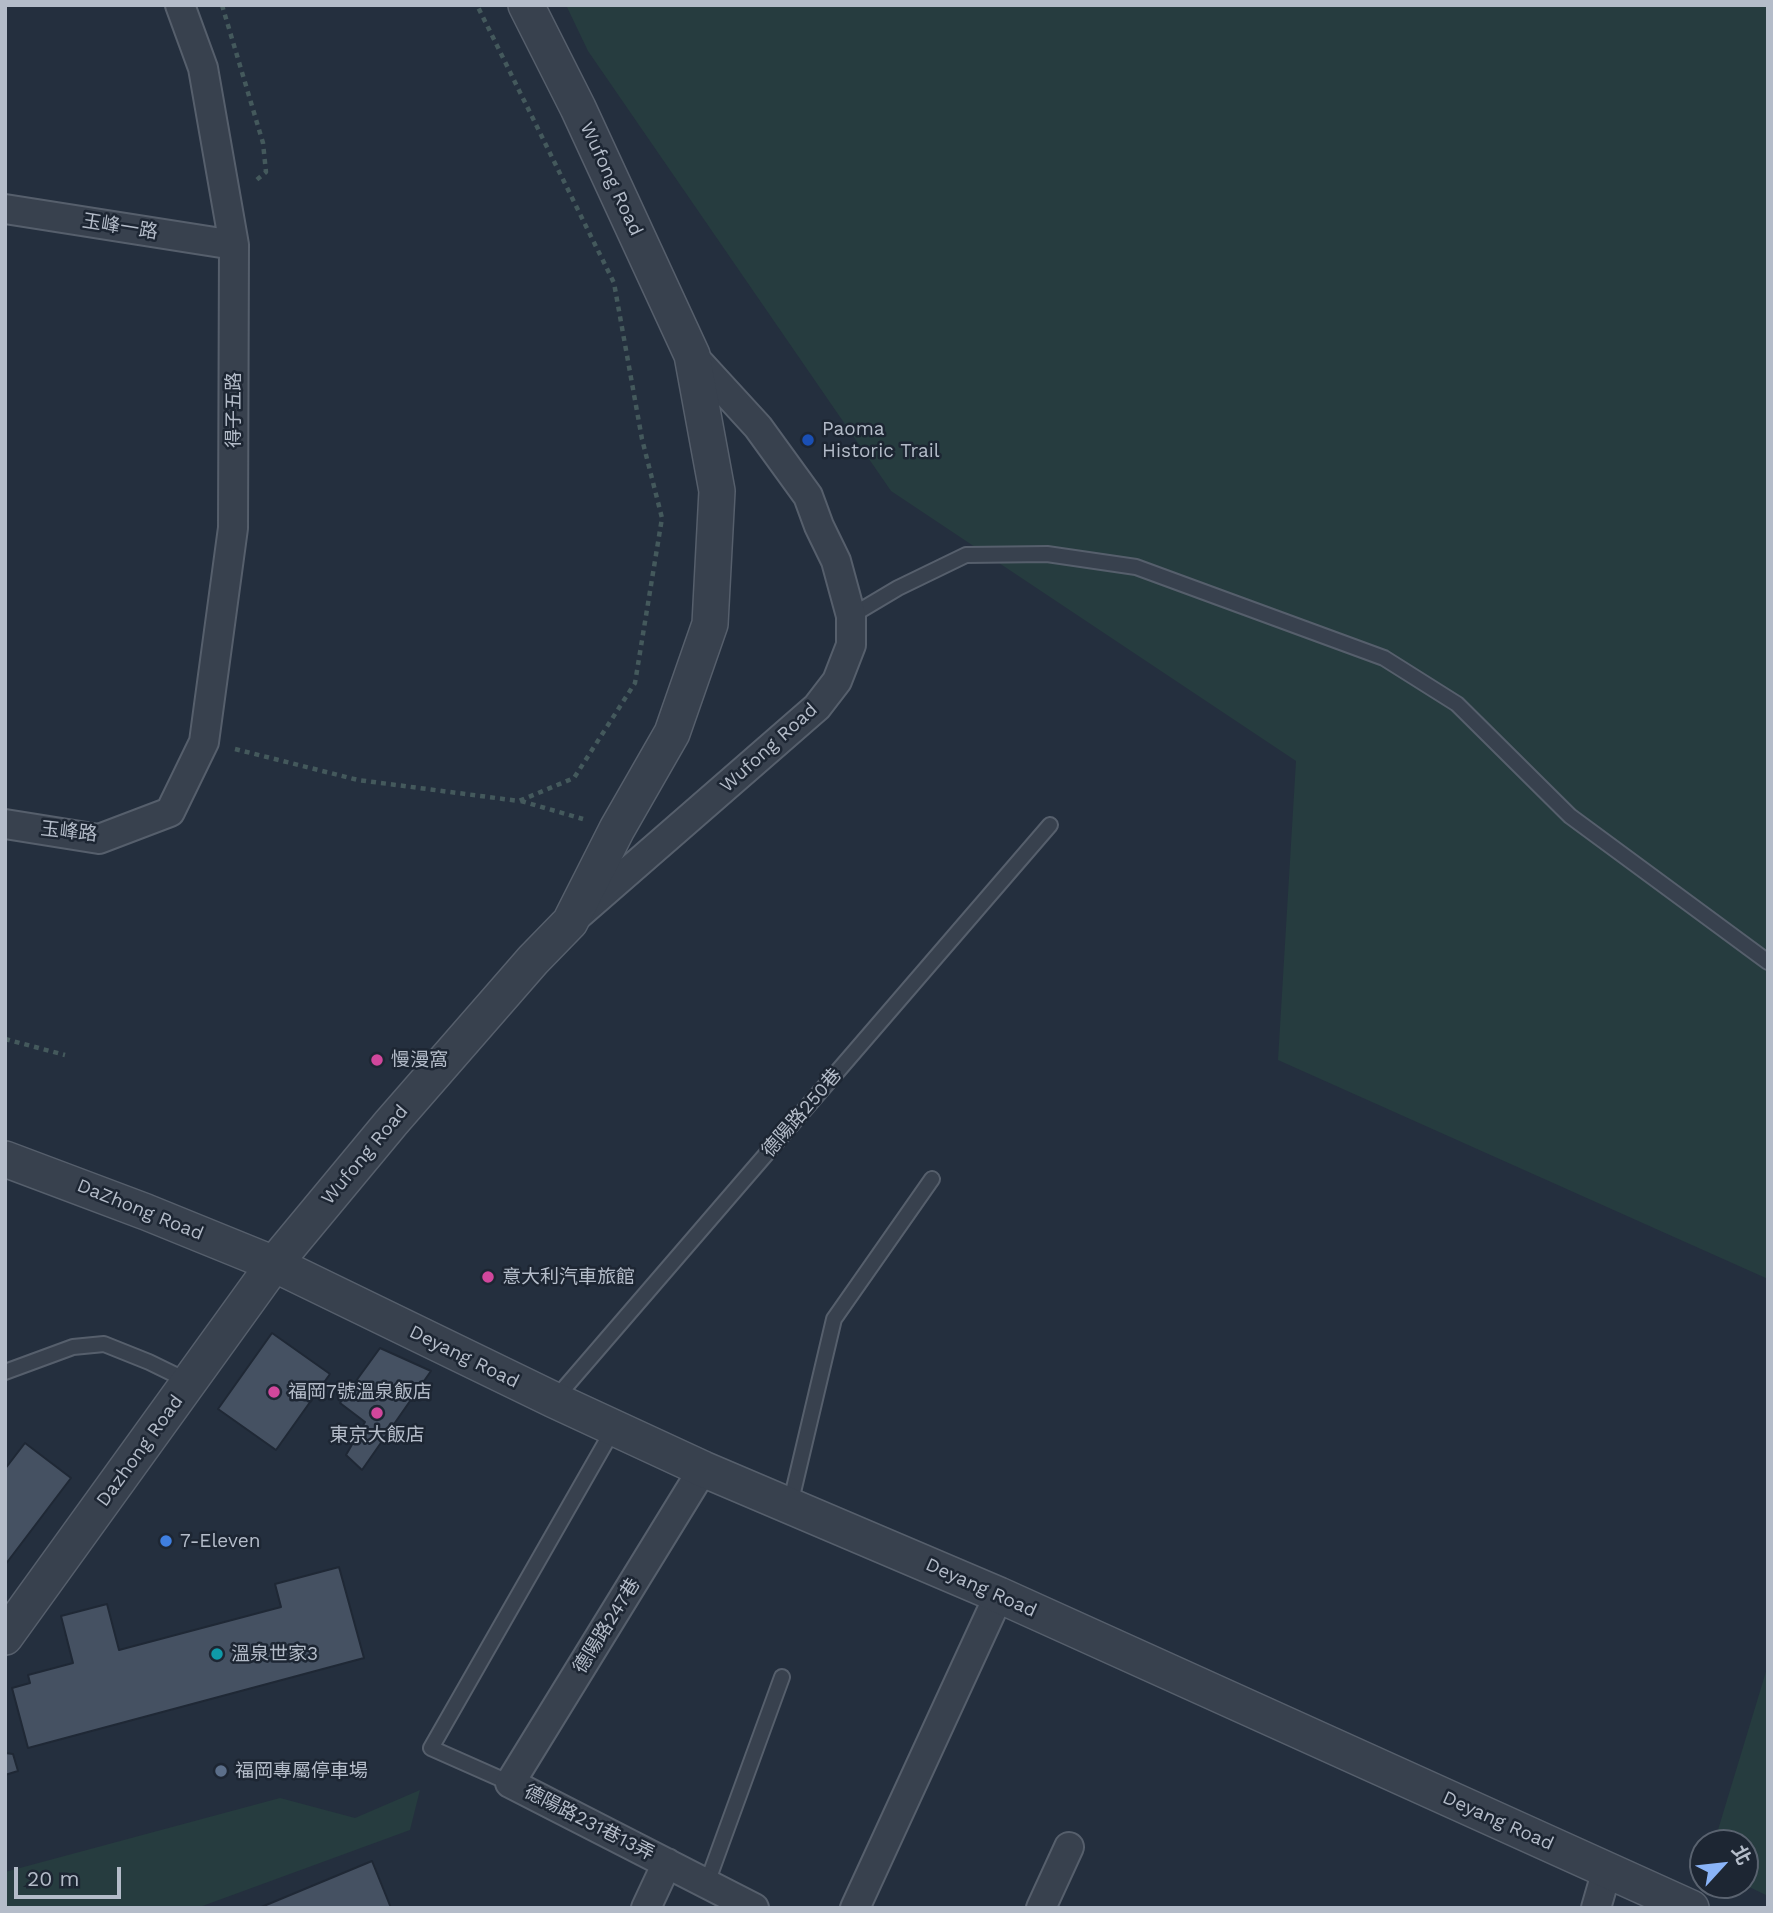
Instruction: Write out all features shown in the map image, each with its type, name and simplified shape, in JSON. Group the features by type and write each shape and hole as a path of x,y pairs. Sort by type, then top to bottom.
{"street":[{"name":"得子五路","path":"170,813 204,742 233,527 234,246 203,68 180,5"},
{"name":"Wufong Road","path":"526,5 578,108 692,355 717,491 709,624 672,733 617,830 570,922"},
{"name":"玉峰一路","path":"5,209 234,246"},
{"name":"Wufong Road","path":"274,1264 391,1123 533,960 570,922 817,707 837,681 851,645 851,616 836,562 808,496 758,427 692,355"},
{"name":"玉峰路","path":"5,824 99,839 170,813"},
{"name":"DaZhong Road","path":"5,1159 274,1264"},
{"name":"Deyang Road","path":"274,1264 703,1469 999,1595 1691,1908"},
{"name":"Dazhong Road","path":"5,1636 274,1264"},
{"name":"德陽路247巷","path":"510,1783 703,1469"},
{"path":"855,1908 999,1595"},
{"name":"德陽路231巷13弄","path":"510,1783 754,1908"},
{"path":"1041,1908 1069,1847"},
{"name":"德陽路231巷13弄","path":"646,1908 667,1863"},
{"path":"1596,1908 1607,1870"}],"lane":[{"path":"851,616 898,588 966,555 1047,554 1136,567 1371,653 1384,658 1457,704 1570,816 1768,962"},
{"name":"德陽路250巷","path":"554,1400 1050,825"},
{"path":"790,1506 834,1319 932,1179"},
{"path":"5,1372 74,1347 104,1344 190,1382"},
{"path":"510,1783 431,1748 614,1428"},
{"path":"707,1884 782,1677"}],"path":[{"path":"222,5 263,143 266,172 253,183 224,188"},
{"path":"477,5 614,283 642,439 662,518 635,683 574,778 519,801"},
{"path":"204,742 358,780 519,801 617,830"},
{"path":"5,1039 65,1055"}],"green space":[{"path":"566,5 1768,5 1768,1279 1278,1060 1296,761 891,491 588,51"},
{"path":"1768,1665 1768,1896 1759,1892 1759,1829 1718,1829"},
{"path":"420,1790 410,1830 197,1908 5,1908 5,1872 280,1798 355,1818"}],"building":[{"name":"福岡7號溫泉飯店","path":"272,1333 330,1374 276,1450 218,1409"},
{"name":"東京大飯店","path":"380,1348 431,1371 362,1470 346,1455 365,1422 340,1403"},
{"path":"25,1443 71,1478 5,1565 5,1469"},
{"name":"溫泉世家3","path":"339,1567 364,1658 28,1748 12,1688 30,1683 28,1675 73,1663 61,1616 107,1604 119,1650 281,1607 275,1584"},
{"path":"5,1753 13,1754 18,1771 5,1775"},
{"path":"372,1861 391,1908 259,1908"}],"place":[{"name":"Paoma Historic Trail","path":"808,440"},
{"name":"慢漫窩","path":"377,1060"},
{"name":"意大利汽車旅館","path":"488,1277"},
{"name":"福岡7號溫泉飯店","path":"274,1392"},
{"name":"東京大飯店","path":"377,1413"},
{"name":"7-Eleven","path":"166,1541"},
{"name":"溫泉世家3","path":"217,1654"},
{"name":"福岡專屬停車場","path":"221,1771"}]}
